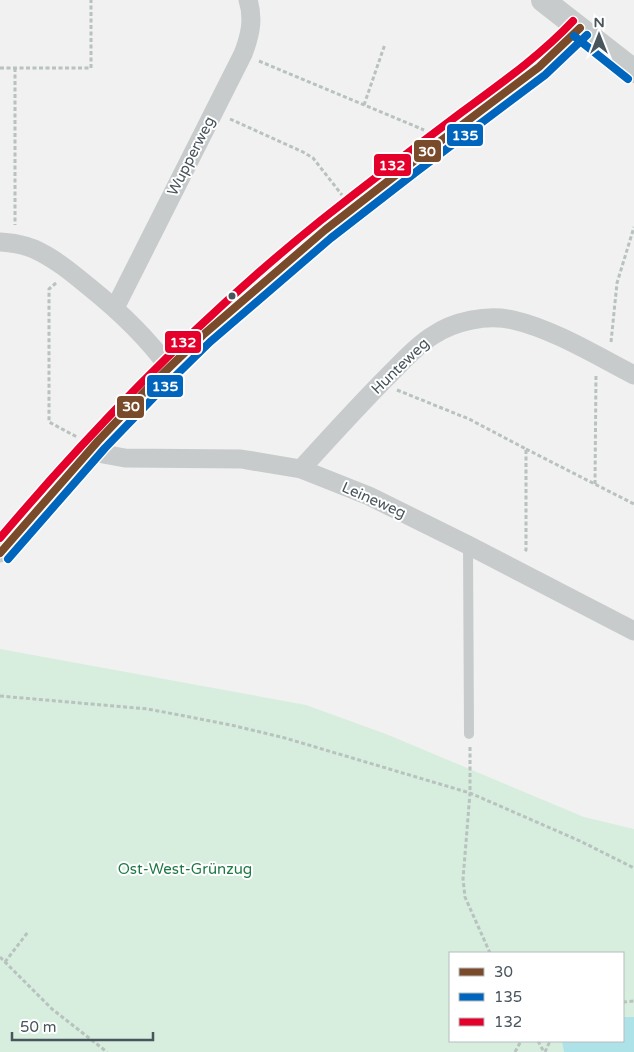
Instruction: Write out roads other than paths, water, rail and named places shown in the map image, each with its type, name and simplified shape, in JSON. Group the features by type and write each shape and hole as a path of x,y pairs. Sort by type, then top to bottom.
{"street":[{"name":"Wupperweg","path":"115,308 243,54 248,42 252,19 248,0"},
{"path":"543,0 634,71"},
{"path":"0,553 89,444 238,304 291,258 406,166 539,67 580,28"},
{"path":"7,242 45,254 69,270 115,308 148,341 169,368"},
{"name":"Hunteweg","path":"301,469 412,352 433,335 458,323 487,318 510,319 537,327 634,375"},
{"name":"Leineweg","path":"89,444 103,454 125,458 241,459 301,469 369,496 634,631"}],"lane":[{"path":"468,545 470,734"}],"water":[{"path":"624,1017 634,1017 634,1052 564,1052 562,1042 624,1042"}],"park label":[{"name":"Ost-West-Grünzug","path":"185,869"}]}
